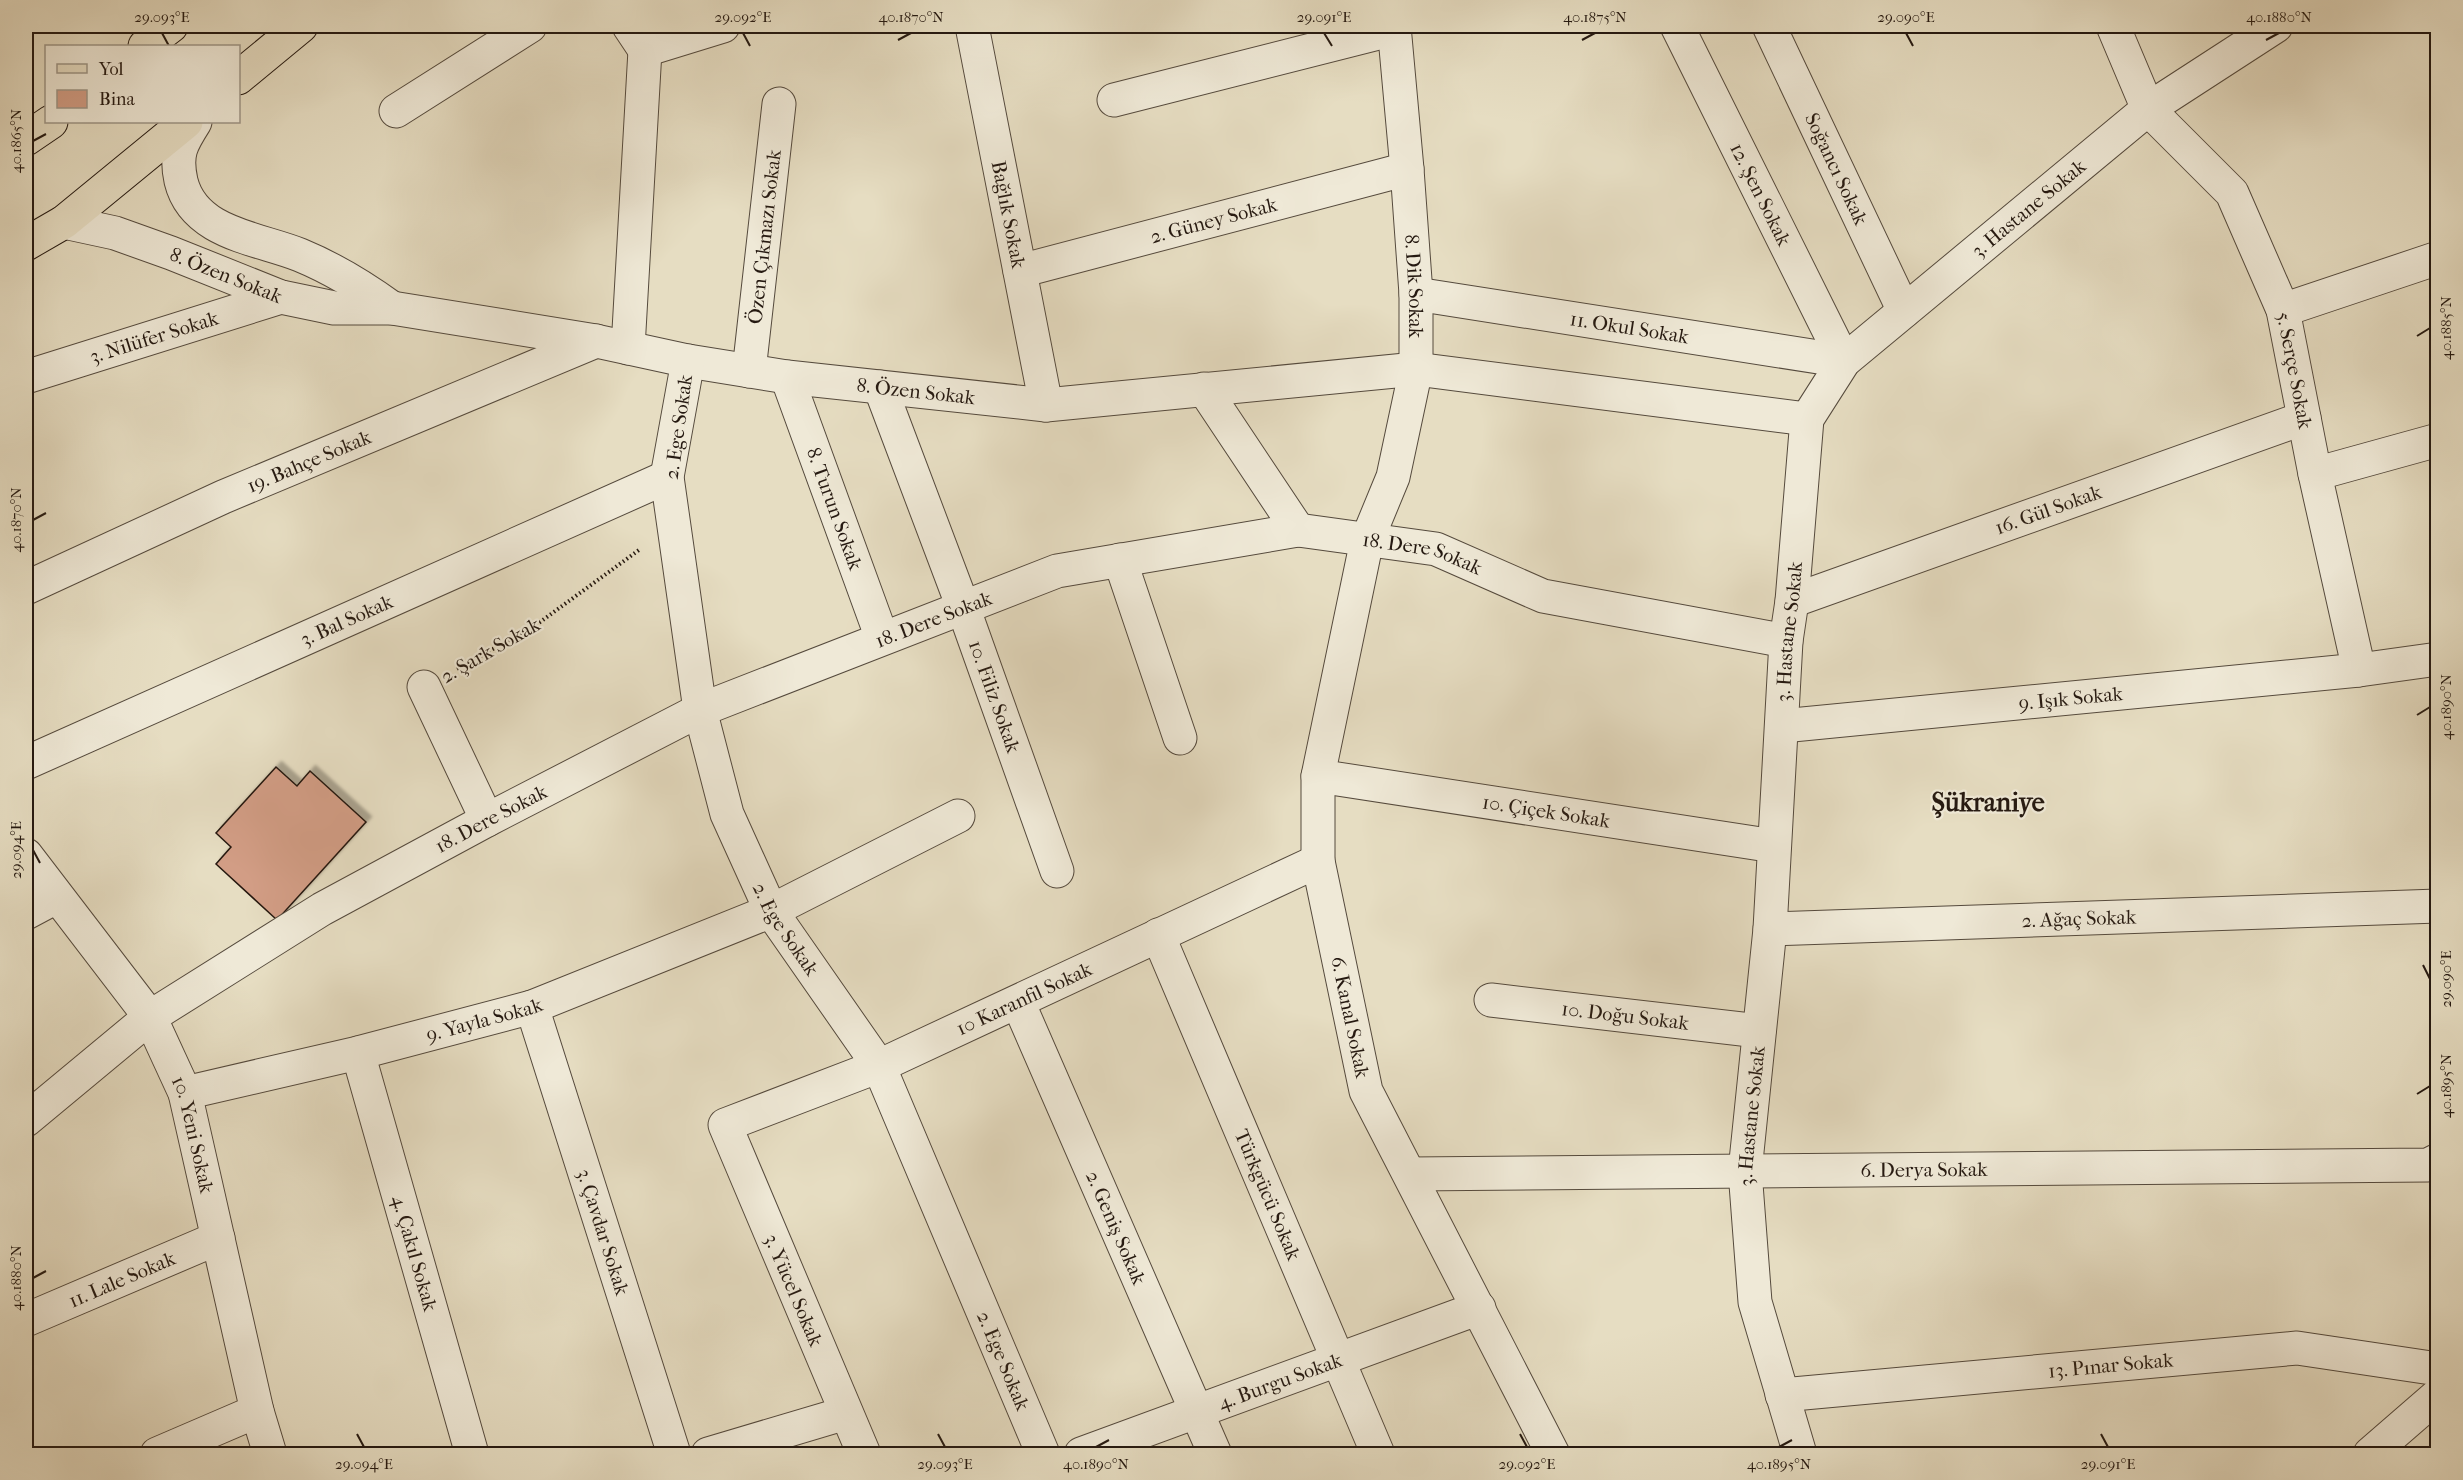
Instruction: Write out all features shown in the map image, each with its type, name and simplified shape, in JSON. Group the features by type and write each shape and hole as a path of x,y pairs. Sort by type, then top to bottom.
{"main road":[{"path":"146,45 171,26"},
{"path":"240,76 302,26"},
{"path":"26,139 50,123"},
{"path":"26,244 64,222 185,123"}],"street":[{"path":"396,111 530,26"},
{"path":"628,348 637,38 723,26"},
{"name":"Bağlık Sokak","path":"972,26 1046,405"},
{"name":"12. Şen Sokak","path":"1677,26 1844,361"},
{"name":"Soğancı Sokak","path":"1769,26 1904,311"},
{"path":"2112,26 2148,109"},
{"name":"3. Hastane Sokak","path":"1800,1455 1755,1302 1745,1171 1770,929 1786,641 1792,601 1807,419 1844,361 2148,109 2276,26"},
{"path":"1114,100 1394,27"},
{"name":"8. Dik Sokak","path":"1367,540 1393,477 1416,369 1416,294 1394,27"},
{"name":"Özen Çıkmazı Sokak","path":"748,371 779,104"},
{"name":"5. Serçe Sokak","path":"2148,109 2232,193 2283,310 2315,474 2359,669"},
{"name":"8. Özen Sokak","path":"194,123 181,145 177,165 183,191 200,216 237,235 299,255 357,282 392,308"},
{"name":"2. Güney Sokak","path":"1020,271 1407,169"},
{"name":"8. Özen Sokak","path":"64,222 115,233 171,252 281,297 334,308 392,308 596,341 688,362 787,377 1046,405 1416,369"},
{"path":"2283,310 2438,258"},
{"name":"11. Okul Sokak","path":"1416,294 1844,361"},
{"name":"3. Nilüfer Sokak","path":"26,377 281,297"},
{"name":"19. Bahçe Sokak","path":"26,588 223,497 596,341"},
{"name":"2. Ege Sokak","path":"688,362 668,477 700,710 726,814 771,911 879,1066 1042,1455"},
{"path":"1416,369 1807,419"},
{"name":"8. Turun Sokak","path":"787,377 882,638"},
{"name":"10. Filiz Sokak","path":"880,387 963,607 1058,871"},
{"path":"1204,389 1298,530"},
{"name":"16. Gül Sokak","path":"1792,601 2304,418"},
{"path":"2315,474 2438,440"},
{"name":"3. Bal Sokak","path":"26,763 668,477"},
{"name":"18. Dere Sokak","path":"26,1120 150,1017 322,909 487,819 700,710 1057,571 1298,530 1436,549 1543,596 1786,641"},
{"name":"6. Kanal Sokak","path":"1367,540 1318,776 1318,861 1366,1091 1553,1455"},
{"path":"1120,560 1180,738"},
{"name":"9. Işık Sokak","path":"1782,726 2359,669 2438,659"},
{"name":"2. Şark Sokak","path":"424,687 487,819"},
{"name":"10. Çiçek Sokak","path":"1318,776 1774,846"},
{"name":"9. Yayla Sokak","path":"185,1093 358,1053 532,1007 771,911 958,816"},
{"name":"10. Yeni Sokak","path":"26,855 150,1017 185,1093 257,1411 270,1455"},
{"name":"10 Karanfil Sokak","path":"725,1125 879,1066 1318,861"},
{"path":"26,913 56,897"},
{"name":"2. Ağaç Sokak","path":"1770,929 2438,906"},
{"name":"Türkgücü Sokak","path":"1158,935 1378,1455"},
{"name":"10. Doğu Sokak","path":"1491,1000 1759,1031"},
{"name":"2. Geniş Sokak","path":"1018,1002 1215,1455"},
{"name":"3. Çavdar Sokak","path":"532,1007 674,1455"},
{"name":"4. Çakıl Sokak","path":"358,1053 472,1455"},
{"name":"3. Yücel Sokak","path":"725,1125 864,1455"},
{"name":"6. Derya Sokak","path":"1410,1174 2428,1165 2438,1160"},
{"name":"11. Lale Sokak","path":"26,1320 218,1238"},
{"name":"4. Burgu Sokak","path":"1081,1455 1479,1308"},
{"name":"13. Pınar Sokak","path":"1782,1395 2297,1348 2438,1369"},
{"path":"2370,1455 2438,1395"},
{"path":"157,1455 257,1411"},
{"path":"708,1455 846,1413"}],"path":[{"name":"2. Şark Sokak","path":"424,687 536,625 673,524"}],"building":[{"path":"276,767 297,786 310,771 366,822 277,920 216,864 231,847 216,833"}],"district":[{"name":"Şükraniye","path":"1988,802"}]}
